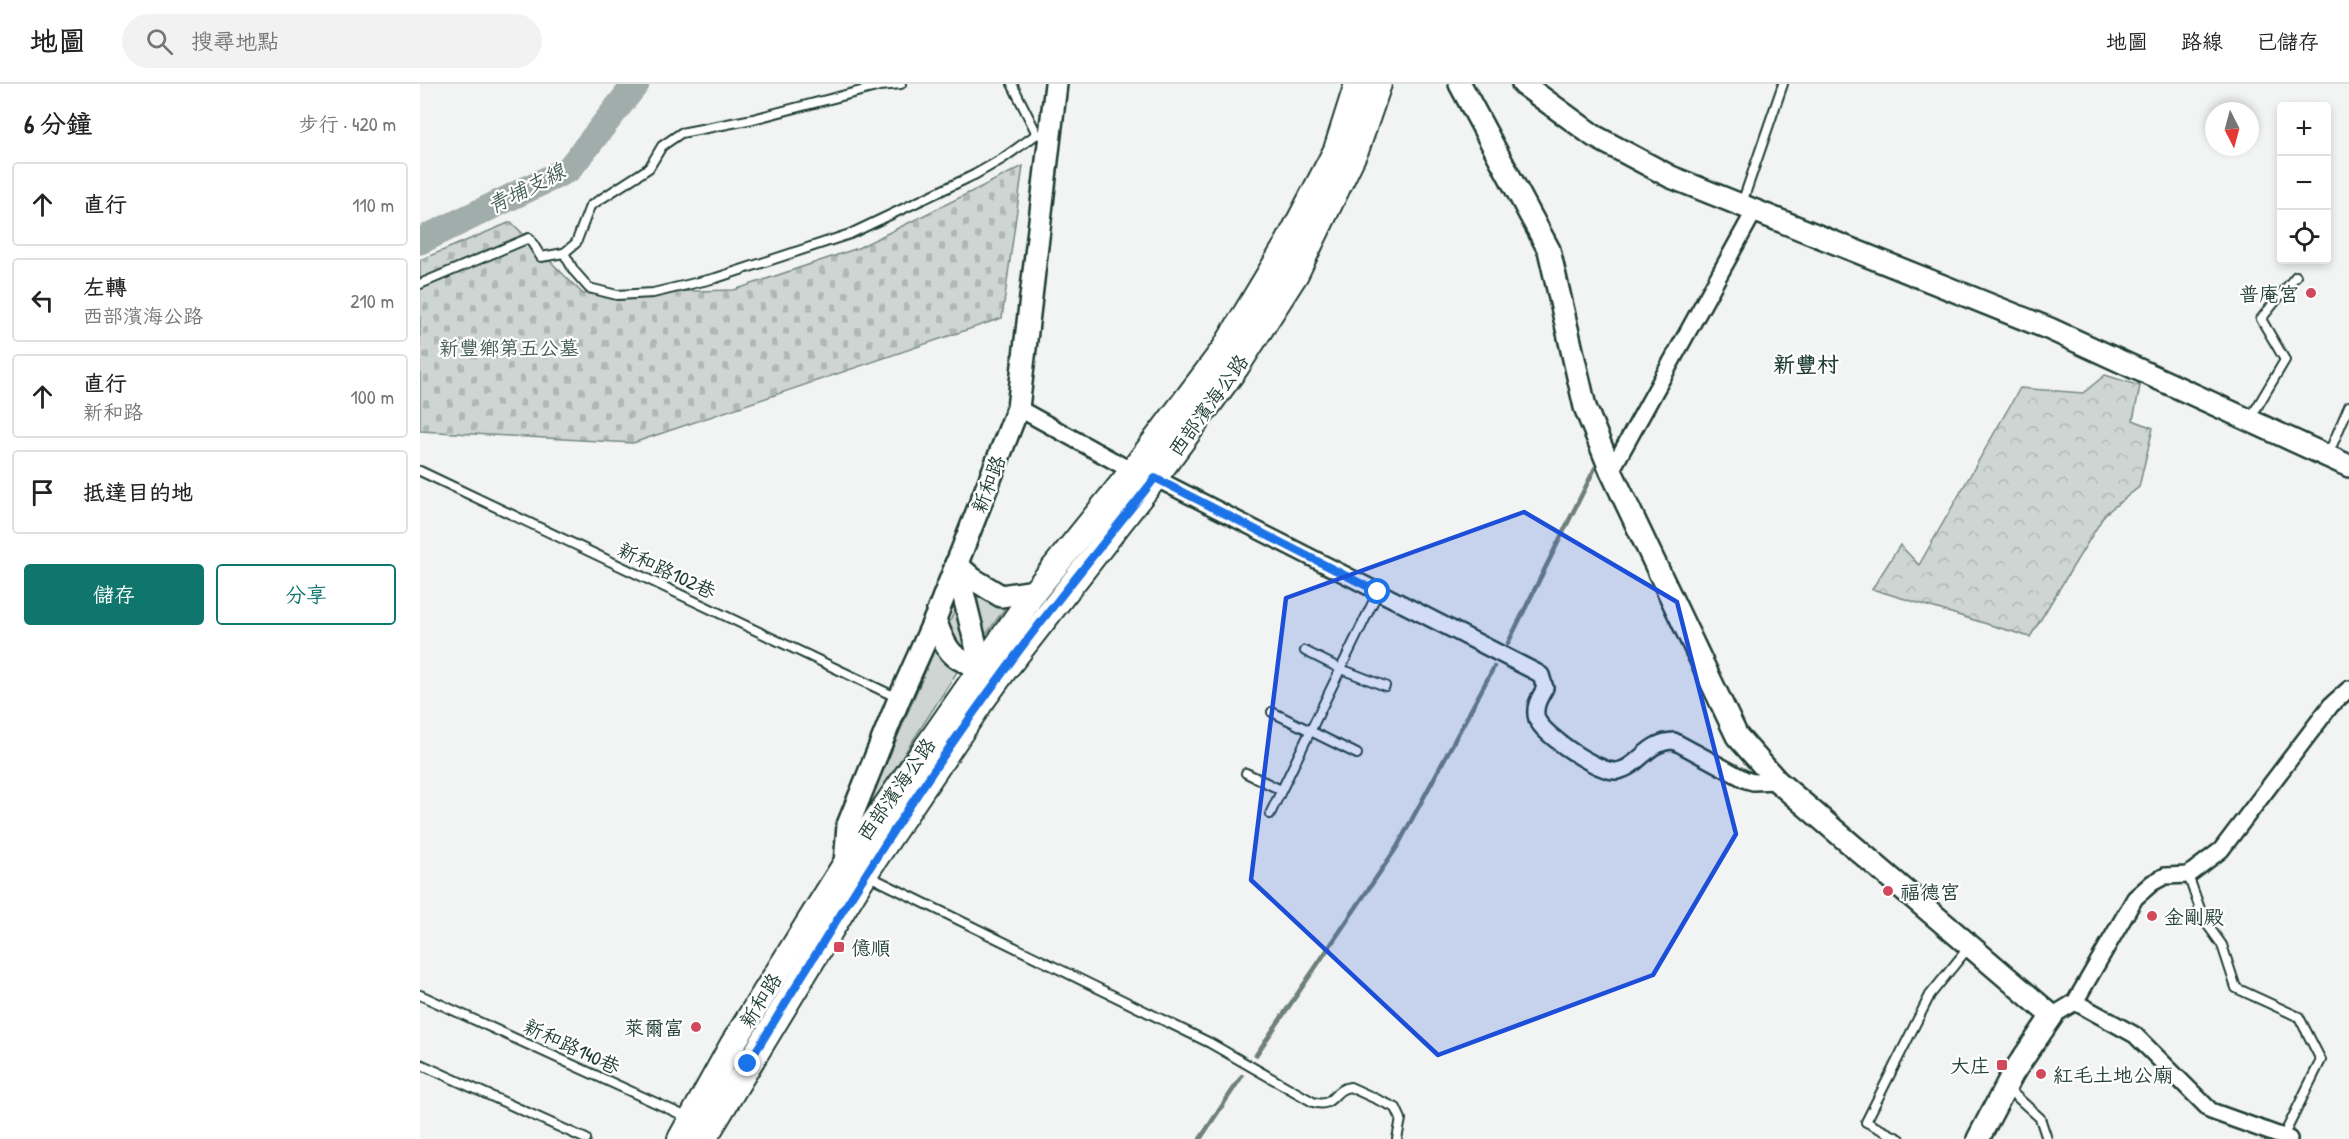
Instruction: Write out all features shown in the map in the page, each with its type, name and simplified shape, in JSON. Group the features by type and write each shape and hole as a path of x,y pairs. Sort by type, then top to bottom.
{"main road":[{"name":"西部濱海公路","path":"855,869 992,668 1035,591 1132,471 1224,349 1287,244 1335,150 1357,84"},
{"name":"西部濱海公路","path":"855,869 980,704 992,668 1155,478 1236,368 1296,274 1357,148 1379,84"},
{"name":"新和路","path":"696,1131 732,1045 855,869"}],"street":[{"name":"新和路","path":"855,869 848,825 935,619 1018,408 1044,131 1056,84"},
{"path":"1460,84 1549,250 1585,407 1611,471 1737,736 1778,781 2052,1016"},
{"path":"1523,84 1594,136 1671,177 2050,329 2349,466"},
{"path":"1611,471 1749,208"},
{"path":"1018,408 1132,471 1155,478 1541,675 1545,688 1536,704 1536,717 1541,725 1580,757 1596,766 1608,771 1620,771 1662,741 1674,741 1746,780 1778,781"},
{"path":"956,564 973,579 1001,596 1035,591"},
{"path":"935,619 940,635 950,652 965,663 992,668 956,564"},
{"path":"1978,1139 2005,1087 2052,1016 2075,1002 2135,898 2152,883 2165,876 2188,875 2221,850 2331,705 2349,689"},
{"path":"2075,1002 2135,1035 2211,1111 2286,1138"}],"lane":[{"path":"420,284 529,238 541,257 564,253 576,243 590,206 649,168 662,146 681,133 753,119 880,86 901,84"},
{"path":"564,253 574,271 589,288 617,295 653,293 695,283 850,234 974,175 1044,131 1012,84"},
{"path":"1749,208 1783,84"},
{"path":"2250,421 2285,360 2261,319 2296,276"},
{"path":"2327,456 2349,406"},
{"name":"新和路102巷","path":"420,471 900,699"},
{"path":"1270,814 1378,592"},
{"path":"1305,651 1341,669 1385,686"},
{"path":"1272,712 1357,754"},
{"path":"1246,773 1281,790"},
{"path":"855,869 1210,1043 1313,1102 1324,1104 1340,1090 1350,1087 1396,1108 1401,1119 1397,1139"},
{"path":"2188,875 2204,920 2222,945 2236,988 2299,1017 2321,1060 2286,1138"},
{"path":"1900,1139 1866,1122 1930,995 1970,945"},
{"name":"新和路140巷","path":"420,995 696,1131"},
{"path":"420,1064 586,1139"},
{"path":"2005,1087 2040,1118 2047,1139"}],"highlighted area":[{"path":"1524,512 1677,602 1736,834 1653,975 1438,1055 1251,880 1286,598"}],"green space":[{"name":"新豐鄉第五公墓","path":"1023,166 1002,318 633,443 420,431 420,260 511,222 583,294 734,290 858,248"},
{"path":"2105,375 2140,386 2133,420 2153,428 2139,487 2105,514 2030,637 1872,589 1900,545 1919,565 2020,388 2083,393"},
{"path":"974,592 1008,604 983,639"},
{"path":"959,601 971,656 957,642 949,623"},
{"path":"937,644 957,672 863,818"}],"waterway":[{"name":"青埔支線","path":"420,241 569,169 636,84"},
{"path":"1508,643 1595,468"},
{"path":"1256,1055 1397,847 1494,667"},
{"path":"1200,1139 1242,1076"}],"place":[{"name":"普庵宫","path":"2311,293"},
{"name":"福德宮","path":"1888,891"},
{"name":"金剛殿","path":"2152,916"},
{"name":"億順","path":"839,947"},
{"name":"萊爾富","path":"696,1027"},
{"name":"大庄","path":"2002,1065"},
{"name":"紅毛土地公廟","path":"2041,1074"}],"district":[{"name":"新豐村","path":"1806,364"}],"route":[{"path":"748,1064 865,874 980,704 1155,478 1378,592"}]}
